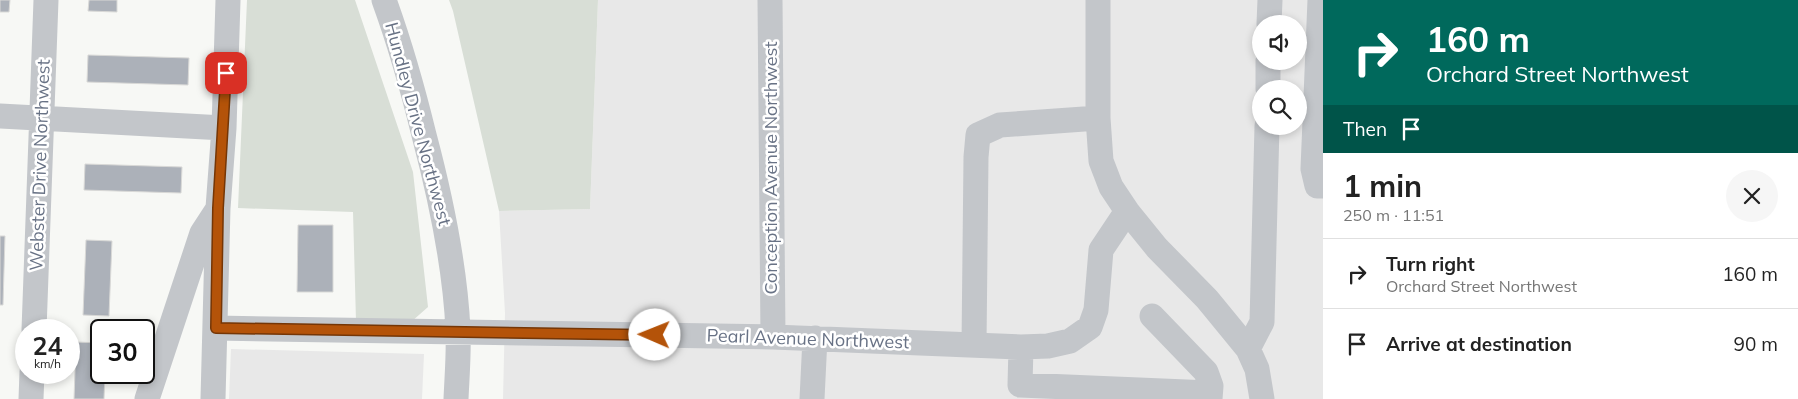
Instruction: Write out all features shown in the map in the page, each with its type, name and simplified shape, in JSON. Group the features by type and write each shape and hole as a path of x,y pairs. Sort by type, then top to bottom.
{"street":[{"name":"Webster Drive Northwest","path":"34,319 46,0"},
{"path":"213,399 218,208 224,128 228,0"},
{"name":"Hundley Drive Northwest","path":"384,0 412,89 434,173 452,268 458,331 456,399"},
{"name":"Conception Avenue Northwest","path":"770,0 773,337"},
{"path":"1098,0 1098,118 1101,161 1111,188 1127,211 1158,248 1208,299 1248,350 1257,369 1262,399"},
{"path":"1269,15 1270,0"},
{"path":"1320,0 1313,36 1313,169 1317,186 1323,186"},
{"path":"0,116 224,128"},
{"path":"974,345 976,157 978,135 1000,124 1098,118"},
{"path":"1248,350 1262,322 1267,135"},
{"path":"147,399 202,233 218,208"},
{"name":"Pearl Avenue Northwest","path":"216,328 773,337 1021,347 1048,346 1070,341 1090,327 1096,310 1101,250 1127,211"},
{"path":"1021,347 1020,385 1210,396 1211,386 1206,372 1152,316"},
{"path":"812,399 815,338"},
{"path":"31,399 32,384"}],"shaded area":[{"path":"247,0 355,0 413,172 428,307 411,322 356,321 353,212 238,208"},
{"path":"449,0 598,0 590,209 499,211"},
{"path":"598,0 1323,0 1323,399 503,399 505,313 499,211 590,209"},
{"path":"231,349 424,354 422,399 229,399"}],"building":[{"path":"0,0 10,0 9,12 0,12"},
{"path":"89,0 117,0 117,12 88,11"},
{"path":"88,55 189,58 188,85 87,82"},
{"path":"85,164 182,167 181,193 84,190"},
{"path":"298,225 333,225 333,292 297,292"},
{"path":"0,236 5,236 3,305 0,305"},
{"path":"86,240 112,241 109,316 83,315"},
{"path":"80,342 90,343 90,384 105,384 104,399 74,399 75,384 80,384"}],"route":[{"path":"226,73 218,208 216,328 655,335"}]}
